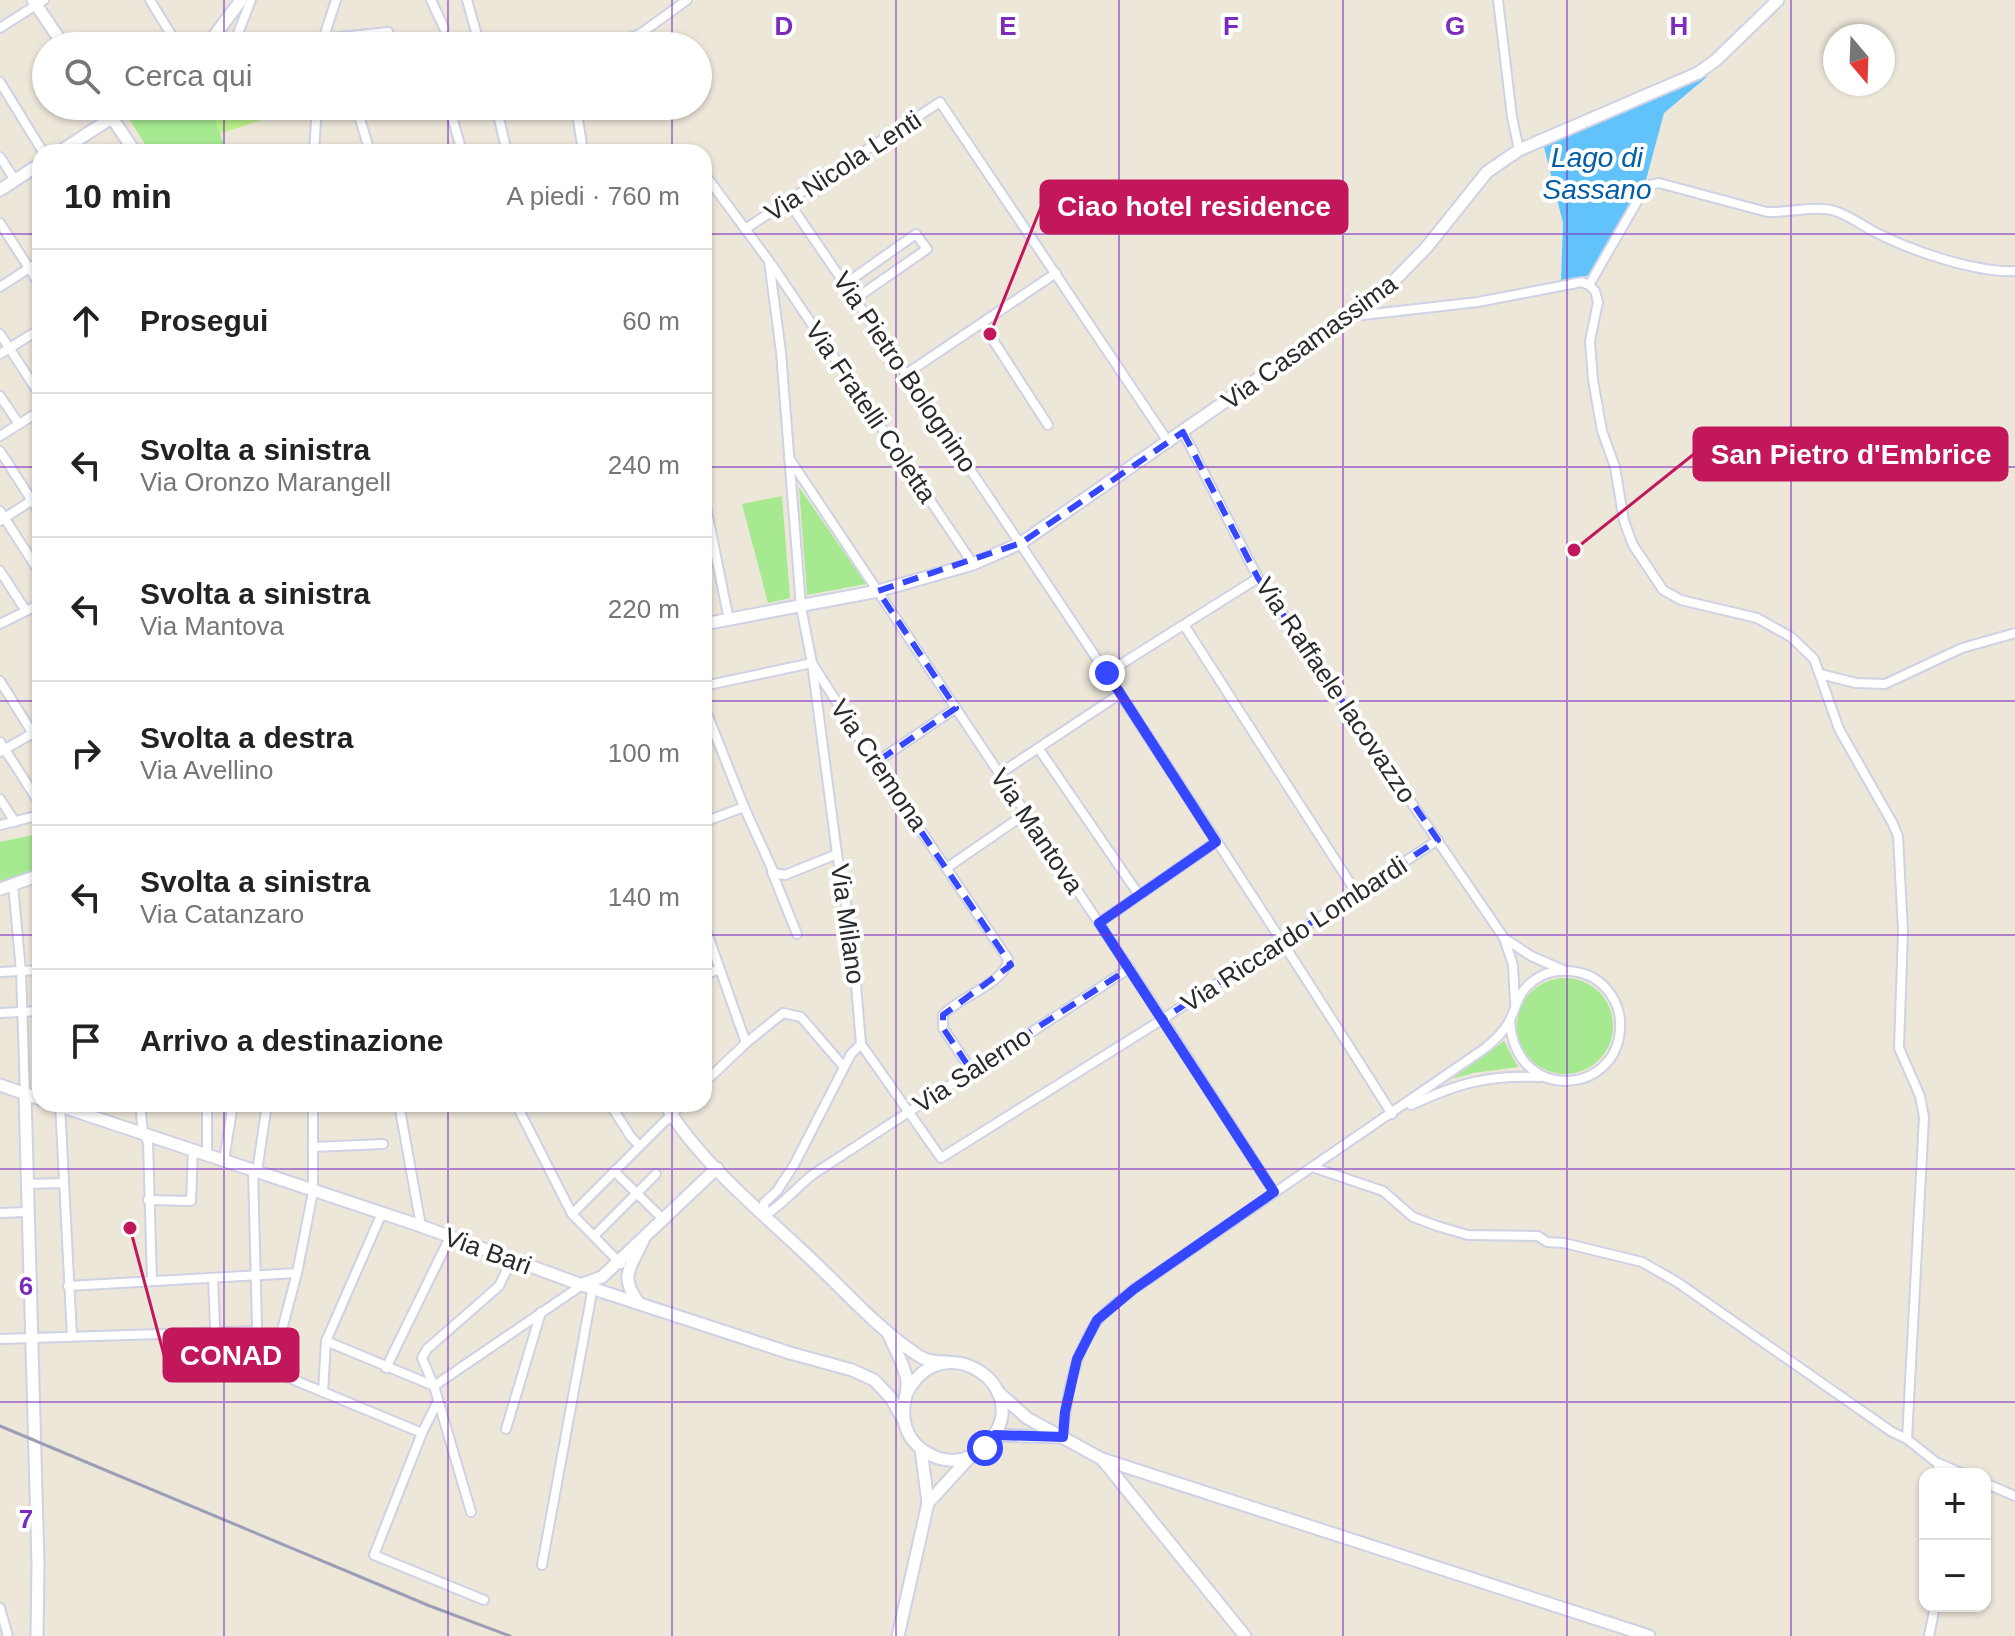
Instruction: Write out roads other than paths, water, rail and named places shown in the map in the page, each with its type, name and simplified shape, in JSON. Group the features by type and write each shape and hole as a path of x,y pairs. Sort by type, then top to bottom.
{"main road":[{"path":"217,32 241,0"},
{"name":"Via Casamassima","path":"712,623 878,591 973,564 1021,543 1383,292 1404,273 1487,172 1519,150 1698,73 1716,60 1778,0"},
{"path":"38,2 56,32"},
{"path":"71,144 109,120"},
{"path":"113,120 126,144"},
{"path":"0,190 32,169"},
{"path":"0,889 32,878"},
{"path":"0,1085 32,1096"},
{"path":"25,1094 38,1564 37,1636"},
{"name":"Via Bari","path":"79,1112 421,1226 606,1292 790,1353 852,1370 874,1380 891,1398 904,1421"},
{"path":"670,1112 717,1168 889,1334 921,1357 934,1362 964,1363 978,1369 1027,1418 1102,1459 1649,1636"},
{"path":"606,1292 644,1240 717,1168"},
{"path":"590,1285 609,1271 623,1266"},
{"path":"623,1266 630,1291 638,1302"},
{"path":"606,1292 609,1271"},
{"path":"889,1334 907,1381 904,1421 910,1437 921,1449 945,1460 970,1457"},
{"path":"906,1395 920,1374 948,1362"},
{"path":"928,1503 995,1435 1001,1406 997,1391"},
{"path":"995,1435 1063,1437"},
{"path":"898,1636 928,1503 921,1449"},
{"path":"1102,1459 1245,1636"}],"street":[{"path":"150,0 169,32"},
{"path":"238,32 251,0"},
{"path":"324,32 336,0"},
{"path":"431,0 444,28"},
{"path":"467,0 476,32"},
{"path":"643,32 687,0"},
{"path":"1498,0 1519,150"},
{"path":"0,28 38,2"},
{"path":"0,82 38,144"},
{"name":"Via Nicola Lenti","path":"745,229 940,102 1056,273"},
{"path":"315,144 316,120"},
{"path":"360,120 368,144"},
{"path":"453,120 460,144"},
{"path":"499,120 504,144"},
{"path":"578,120 582,144"},
{"path":"0,157 15,180"},
{"path":"1589,285 1646,186 1659,183 1767,212 1837,211 1875,232 1915,248 1993,272 2015,271"},
{"name":"Via Fratelli Coletta","path":"712,187 769,261 973,564"},
{"name":"Via Pietro Bolognino","path":"788,201 1021,543 1283,940 1392,1114"},
{"path":"0,223 32,273"},
{"path":"845,284 916,234 922,241 927,249 855,299"},
{"name":"Via Milano","path":"769,261 781,352 801,607 852,937 861,1044"},
{"path":"0,287 32,267"},
{"path":"906,374 1056,273 1169,443"},
{"path":"1352,312 1363,315 1391,312 1478,302 1582,282 1589,285 1595,291 1598,302 1590,341 1593,380 1602,431 1615,467 1624,521 1633,545 1663,590 1681,600 1757,618 1791,637 1814,659 1839,729 1898,836 1903,931 1899,1048 1920,1096 1924,1117 1907,1439"},
{"path":"982,323 1048,425"},
{"path":"0,334 32,383"},
{"path":"0,354 32,334"},
{"path":"0,396 19,424"},
{"path":"0,436 32,416"},
{"name":"Via Raffaele Iacovazzo","path":"1183,432 1258,578 1504,938"},
{"path":"0,451 32,493"},
{"name":"Via Mantova","path":"788,456 1130,968 1274,1192"},
{"path":"32,500 2,517 32,561"},
{"path":"712,536 729,620"},
{"path":"0,571 26,611"},
{"path":"1107,673 1258,578"},
{"path":"0,624 32,608"},
{"path":"1184,625 1356,892"},
{"path":"1822,677 1885,684 1962,648 2015,633"},
{"path":"712,684 812,663"},
{"name":"Via Cremona","path":"812,663 875,763 1008,959 1008,965 999,976 943,1015 943,1028 971,1070"},
{"path":"0,681 32,726"},
{"path":"999,774 1120,694"},
{"path":"875,763 956,708"},
{"path":"712,726 797,934"},
{"path":"32,734 2,748 32,792"},
{"path":"1039,749 1139,895"},
{"path":"0,799 15,822"},
{"path":"712,819 744,807"},
{"path":"948,867 1025,814"},
{"path":"0,825 32,817"},
{"name":"Via Riccardo Lombardi","path":"861,1044 941,1158 1163,1019 1438,840"},
{"path":"1099,923 1216,842"},
{"path":"770,869 785,875 837,854"},
{"path":"13,885 21,971 25,1094"},
{"path":"1392,1114 1446,1089 1478,1079 1509,1076 1580,1080 1607,1063 1616,1050 1621,1032 1620,1013 1612,996 1600,982 1583,973 1564,970 1531,956 1504,938"},
{"path":"1504,938 1513,965 1515,1003"},
{"path":"712,948 746,1043"},
{"name":"Via Salerno","path":"765,1215 815,1173 1130,968"},
{"path":"712,972 719,969"},
{"path":"0,972 32,970"},
{"path":"1063,1437 1065,1412 1077,1359 1097,1320 1134,1289 1484,1049 1499,1037 1523,990 1535,979 1564,970"},
{"path":"0,1013 32,1011"},
{"path":"712,1075 783,1013 801,1017 844,1067"},
{"path":"1510,1020 1511,1038 1518,1055 1529,1068 1545,1078"},
{"path":"765,1215 764,1203 777,1191 794,1165 851,1054 861,1044"},
{"path":"58,1112 72,1336"},
{"path":"141,1112 143,1133 148,1142 152,1281"},
{"path":"207,1112 207,1155"},
{"path":"224,1160 232,1112"},
{"path":"258,1365 255,1171 266,1112"},
{"path":"271,1371 297,1273 313,1192 313,1112"},
{"path":"400,1112 421,1226"},
{"path":"520,1112 572,1214 623,1266"},
{"path":"615,1112 640,1146"},
{"path":"572,1214 640,1146 666,1112"},
{"path":"313,1147 383,1144"},
{"path":"148,1200 191,1201 193,1150"},
{"path":"794,1165 806,1174 815,1173"},
{"path":"1312,1167 1383,1191 1413,1217 1468,1235 1538,1236 1547,1242 1564,1243 1642,1262 1677,1282 1892,1432 1907,1439 1937,1463 1949,1468"},
{"path":"614,1171 664,1220"},
{"path":"594,1236 656,1174"},
{"path":"27,1184 63,1183"},
{"path":"0,1213 27,1212"},
{"path":"323,1392 326,1341 382,1213"},
{"path":"386,1368 450,1237"},
{"path":"605,1248 609,1271"},
{"path":"471,1512 434,1386 422,1358 499,1286 512,1259"},
{"path":"68,1286 297,1273"},
{"path":"213,1278 216,1350"},
{"path":"434,1386 541,1312 590,1285"},
{"path":"542,1565 590,1285"},
{"path":"506,1429 541,1312"},
{"path":"0,1339 257,1331"},
{"path":"169,1334 258,1365 422,1433"},
{"path":"326,1341 434,1386"},
{"path":"437,1403 374,1555 484,1600"},
{"path":"1937,1463 1939,1468"},
{"path":"1991,1486 2015,1496"},
{"path":"0,1608 8,1636"},
{"path":"1929,1636 1934,1612"}],"water":[{"name":"Lago di Sassano","path":"1708,76 1664,113 1646,180 1593,272 1561,281 1563,223 1544,147"}],"railway":[{"path":"0,1426 430,1606 510,1636"}],"place":[{"name":"Ciao hotel residence","path":"990,334"},
{"name":"San Pietro d'Embrice","path":"1574,550"},
{"name":"CONAD","path":"130,1228"}]}
